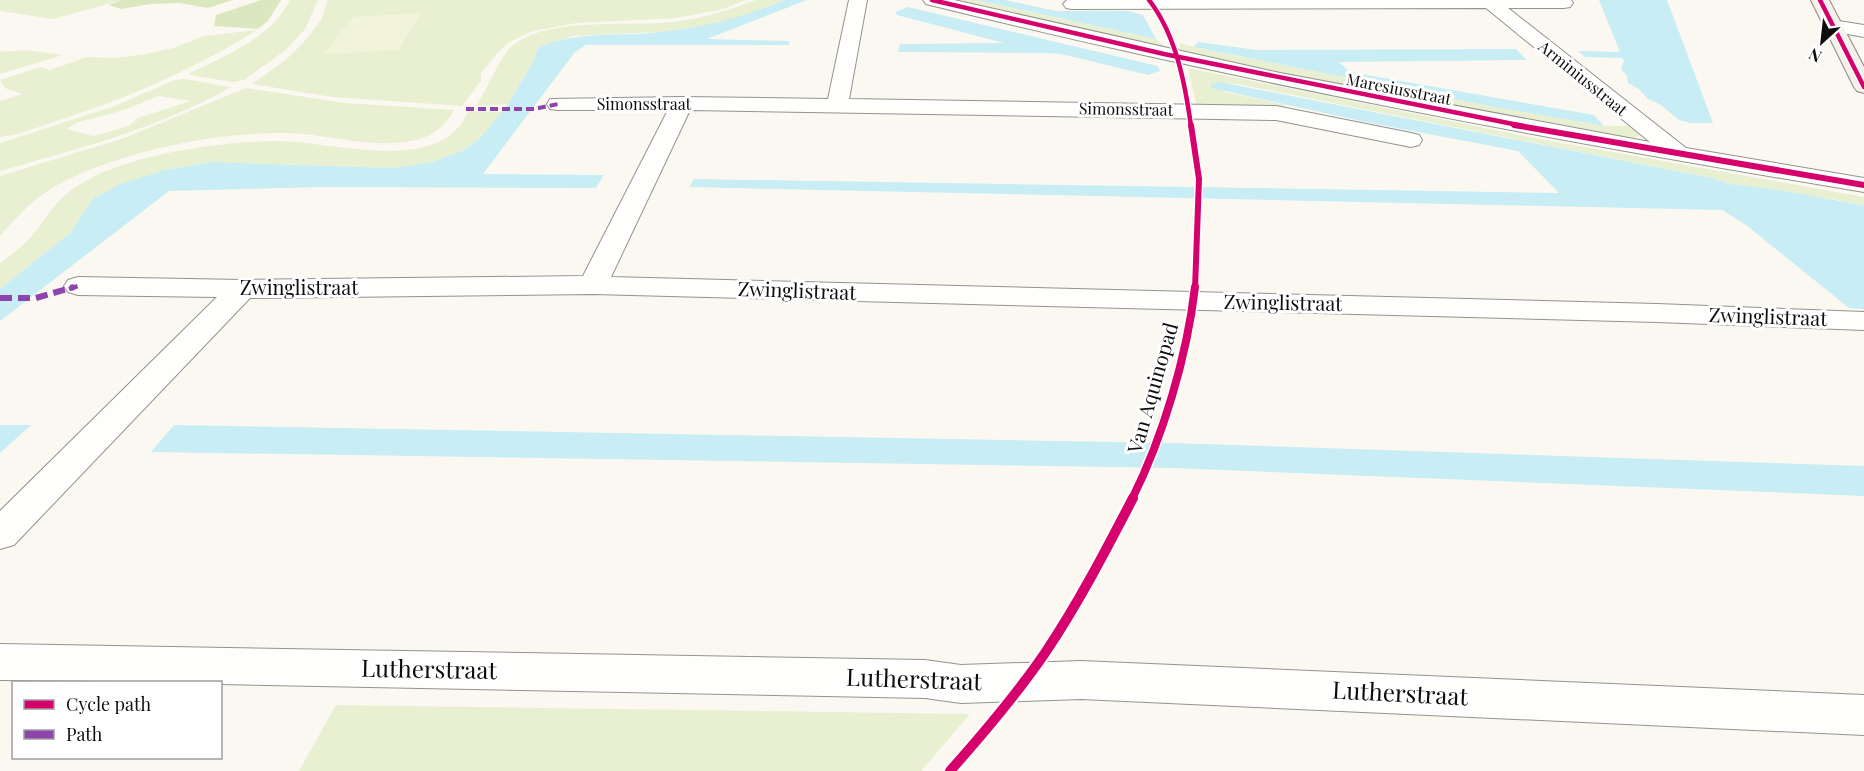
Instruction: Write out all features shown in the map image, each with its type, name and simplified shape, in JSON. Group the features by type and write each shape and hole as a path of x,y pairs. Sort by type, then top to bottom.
{"main road":[{"path":"1820,0 1864,87"}],"street":[{"path":"837,105 858,0"},
{"name":"Maresiusstraat","path":"932,0 1245,72 1681,156 1864,185"},
{"path":"1072,4 1487,1 1564,3"},
{"name":"Arminiusstraat","path":"1487,1 1681,156"},
{"path":"1832,26 1864,31"},
{"path":"593,285 682,103"},
{"name":"Simonsstraat","path":"558,104 682,103 1276,113 1411,140"},
{"name":"Zwinglistraat","path":"78,286 242,289 593,285 1657,313 1855,321"},
{"path":"0,535 242,289"},
{"name":"Lutherstraat","path":"0,662 913,679 961,684 1081,680 1864,715"}],"green space":[{"path":"0,0 122,0 53,19 0,11"},
{"path":"122,0 233,0 208,8 179,3 150,4 122,9 108,5"},
{"path":"261,0 281,0 268,21 258,29 214,26 216,15"},
{"path":"290,0 318,0 305,29 286,50 244,80 233,82 190,75 260,35 272,25"},
{"path":"328,0 746,0 723,9 677,18 577,23 533,31 511,41 499,51 481,73 481,81 462,106 332,97 252,84 288,58 304,42 321,20"},
{"path":"756,0 785,0 727,22 709,26 660,32 572,36 538,48 533,62 508,104 476,106 507,52 526,37 565,27 683,21 714,14"},
{"path":"950,0 977,0 1156,39 1168,50"},
{"path":"421,13 399,50 324,54 353,17"},
{"path":"257,30 183,71 132,94 26,131 0,137 0,101 23,94 5,88 0,80 41,67 50,70 87,57 117,58 146,54 173,48 204,36"},
{"path":"1179,43 1489,106 1604,126 1631,126 1641,135 1634,138 1621,137 1348,87 1182,53"},
{"path":"25,50 63,55 0,74 0,52"},
{"path":"1188,68 1535,138 1864,197 1864,206 1826,198 1749,188 1712,178 1242,85 1220,82 1224,92 1286,105 1280,110 1211,108 1196,104"},
{"path":"184,79 231,87 147,126 89,146 0,171 0,143 112,107 175,80","holes":["159,96 191,101 138,118 130,125 93,136 67,129 78,122 121,111"]},
{"path":"246,88 345,103 454,110 443,125 433,133 416,140 402,142 373,143 302,134 273,133 205,139 135,154 102,165 46,192 27,207 0,236 0,176 124,138"},
{"path":"468,111 502,112 480,138 464,150 433,162 392,168 212,162 165,170 120,184 94,198 70,233 0,289 0,263 30,238 63,197 82,183 106,171 163,154 223,144 251,142 298,142 382,151 410,150 434,144 454,131"},
{"path":"336,705 970,714 921,771 299,771"}],"water":[{"path":"785,0 807,0 707,39 789,41 789,45 586,45 575,52 483,174 604,175 596,188 322,187 169,191 0,321 0,289 70,233 94,198 120,184 165,170 212,162 392,168 433,162 464,150 480,138 508,104 533,62 538,48 553,42 583,36 677,30 709,24 738,17"},
{"path":"977,0 1005,0 1056,11 1128,11 1143,15 1156,39"},
{"path":"1599,0 1667,0 1713,123 1690,123 1679,120 1661,105 1648,99 1639,89 1628,83 1627,75 1621,70 1624,60 1621,58 1585,57 1578,51 1620,52"},
{"path":"908,7 1158,66 1160,71 1148,75 1061,54 898,52 900,44 1004,43 897,15 895,12"},
{"path":"1198,42 1257,50 1516,49 1527,60 1339,62 1350,72 1594,115 1604,126 1489,106 1194,47"},
{"path":"1220,82 1712,178 1730,184 1862,205 1864,206 1864,311 1849,308 1746,225 1722,210 689,187 694,179 1559,193 1518,151 1370,123 1211,88 1211,84"},
{"path":"0,425 31,425 0,453"},
{"path":"174,425 1172,443 1864,466 1864,496 1173,468 151,452"}],"marked path":[{"path":"466,109 534,109 558,104"},
{"path":"0,298 36,298 78,286"}],"cycle path":[{"path":"932,0 1280,79 1513,124 1864,185"},
{"name":"Van Aquinopad","path":"950,771 977,741 1045,653 1109,545 1143,477 1163,425 1192,314 1196,283 1199,179 1189,110 1178,58 1156,9 1149,0"},
{"path":"1820,0 1864,87"}]}
